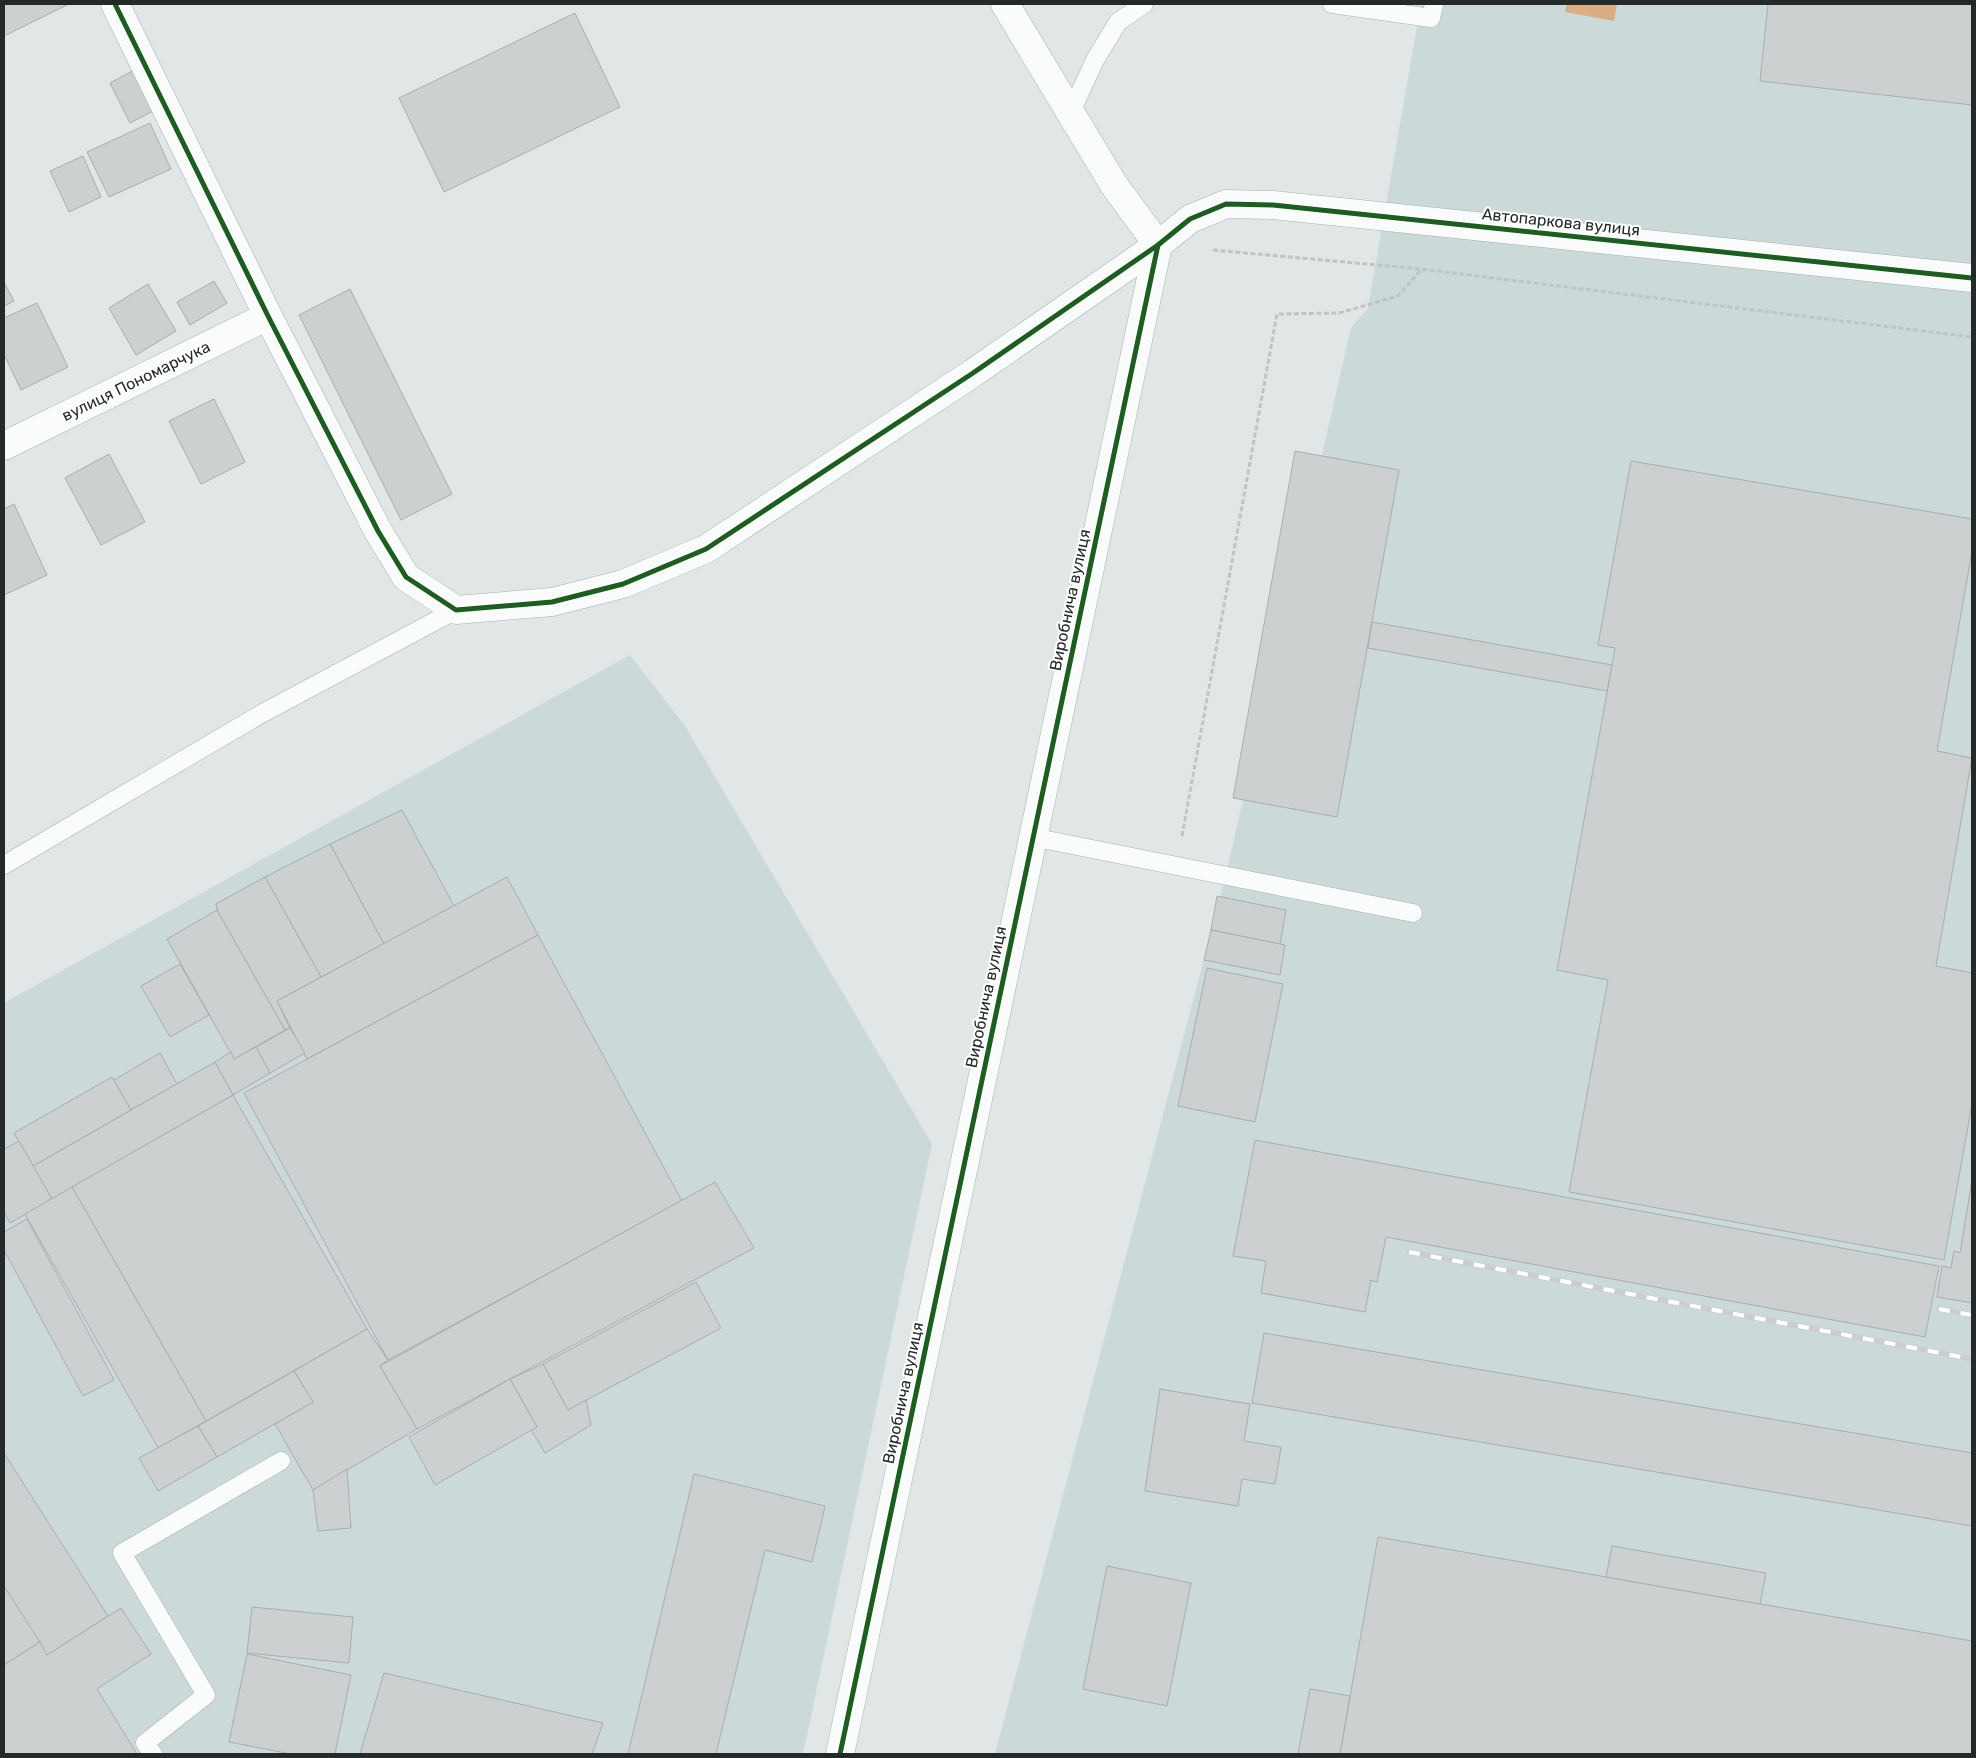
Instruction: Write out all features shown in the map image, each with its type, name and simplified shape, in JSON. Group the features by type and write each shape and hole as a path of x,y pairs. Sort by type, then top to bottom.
{"street":[{"path":"115,4 268,316 378,531 406,577 456,610"},
{"path":"1005,4 1114,185 1158,245"},
{"name":"Автопаркова вулиця","path":"456,610 552,602 623,584 706,550 973,373 1158,245 1190,219 1226,204 1273,205 1972,278"},
{"name":"Виробнича вулиця","path":"840,1754 1158,245"},
{"name":"вулиця Пономарчука","path":"4,446 268,316"}],"lane":[{"path":"1071,112 1095,60 1118,22 1144,4"},
{"path":"1332,4 1431,18 1434,4"},
{"path":"4,865 260,714 456,610"},
{"path":"1032,837 1413,914"},
{"path":"153,1754 145,1743 206,1695 122,1553 281,1461"}],"path":[{"path":"1158,245 1421,269 1972,337"},
{"path":"1176,866 1277,314 1339,313 1398,296 1421,269"}],"shaded area":[{"path":"1421,4 1972,4 1972,1754 995,1754 1224,883 1351,328 1368,308"},
{"path":"1567,4 1617,4 1614,21 1565,12"},
{"path":"630,655 685,726 932,1144 803,1754 4,1754 4,1003"}],"building":[{"path":"4,4 66,4 67,5 4,36"},
{"path":"1768,4 1972,4 1972,105 1760,81"},
{"path":"575,13 620,107 444,192 399,98"},
{"path":"138,68 159,108 130,123 110,83"},
{"path":"150,123 171,169 109,197 87,152"},
{"path":"83,156 101,197 69,212 50,171"},
{"path":"214,281 227,303 190,325 177,302"},
{"path":"4,282 14,301 4,306"},
{"path":"148,284 176,331 136,355 109,308"},
{"path":"350,289 452,494 401,520 299,315"},
{"path":"37,303 68,367 21,390 4,354 4,318"},
{"path":"214,399 245,462 201,484 169,421"},
{"path":"1295,451 1399,470 1337,817 1233,798"},
{"path":"109,454 145,522 101,545 65,478"},
{"path":"1631,461 1972,519 1972,551 1937,751 1972,758 1936,966 1972,973 1972,1104 1944,1260 1569,1192 1608,980 1557,970 1615,648 1598,645"},
{"path":"14,504 47,575 4,595 4,509"},
{"path":"1372,622 1612,665 1607,691 1368,648"},
{"path":"402,810 454,906 384,944 330,844"},
{"path":"330,844 384,944 321,977 265,877"},
{"path":"265,877 321,977 277,1001 290,1028 285,1030 217,910 216,904"},
{"path":"507,877 538,935 307,1059 277,1001"},
{"path":"1217,896 1286,910 1280,944 1211,930"},
{"path":"217,910 285,1030 234,1059 167,939"},
{"path":"1211,930 1285,945 1280,975 1204,960"},
{"path":"538,935 682,1201 388,1360 244,1093"},
{"path":"180,964 209,1015 170,1037 141,986"},
{"path":"1207,968 1283,984 1255,1122 1178,1106"},
{"path":"290,1028 305,1053 270,1073 256,1047"},
{"path":"256,1047 270,1073 233,1095 215,1062 231,1052 234,1059"},
{"path":"160,1053 177,1084 131,1110 114,1080"},
{"path":"215,1062 233,1095 52,1199 33,1166"},
{"path":"112,1077 131,1110 33,1166 14,1133"},
{"path":"233,1095 367,1329 206,1421 72,1187"},
{"path":"1255,1140 1939,1266 1925,1337 1386,1237 1377,1282 1371,1280 1365,1312 1261,1293 1266,1261 1233,1256"},
{"path":"19,1141 52,1199 10,1223 4,1212 4,1149"},
{"path":"1972,1180 1972,1303 1937,1297 1942,1266 1951,1268 1954,1251 1960,1253"},
{"path":"715,1182 754,1248 417,1429 380,1366"},
{"path":"72,1187 206,1421 158,1448 25,1214"},
{"path":"27,1219 114,1380 83,1396 4,1250 4,1232"},
{"path":"696,1282 721,1328 568,1410 543,1364"},
{"path":"367,1329 388,1360 380,1366 417,1429 313,1490 275,1424 313,1402 294,1371"},
{"path":"1264,1333 1972,1453 1972,1526 1252,1403"},
{"path":"543,1364 568,1410 586,1400 591,1425 545,1453 531,1430 537,1427 510,1379"},
{"path":"294,1371 313,1402 217,1457 198,1426"},
{"path":"510,1379 537,1427 435,1485 409,1437"},
{"path":"1160,1389 1250,1404 1244,1441 1281,1447 1275,1484 1242,1479 1238,1506 1145,1491"},
{"path":"198,1426 217,1457 158,1491 139,1458"},
{"path":"4,1453 108,1616 47,1655 4,1586"},
{"path":"347,1469 351,1528 318,1531 313,1490"},
{"path":"694,1474 825,1506 812,1562 765,1550 716,1754 628,1754"},
{"path":"1378,1537 1972,1641 1972,1754 1340,1754"},
{"path":"1612,1546 1766,1573 1760,1604 1606,1577"},
{"path":"1107,1566 1191,1583 1167,1706 1083,1689"},
{"path":"4,1586 40,1642 4,1665"},
{"path":"252,1607 353,1617 349,1663 247,1653"},
{"path":"121,1608 151,1654 97,1689 137,1754 4,1754 4,1665 40,1642 47,1655"},
{"path":"247,1654 351,1675 335,1754 291,1754 229,1742"},
{"path":"384,1673 603,1723 592,1754 360,1754"},
{"path":"1310,1689 1350,1696 1340,1754 1298,1754"}],"railway":[{"path":"1409,1252 1972,1359"},
{"path":"1939,1309 1972,1315"}],"cycle path":[{"path":"115,4 268,316 378,531 406,577 456,610 552,602 623,584 706,549 973,373 1158,245 1190,219 1226,204 1273,205 1972,278"},
{"path":"840,1754 1158,245"}]}
